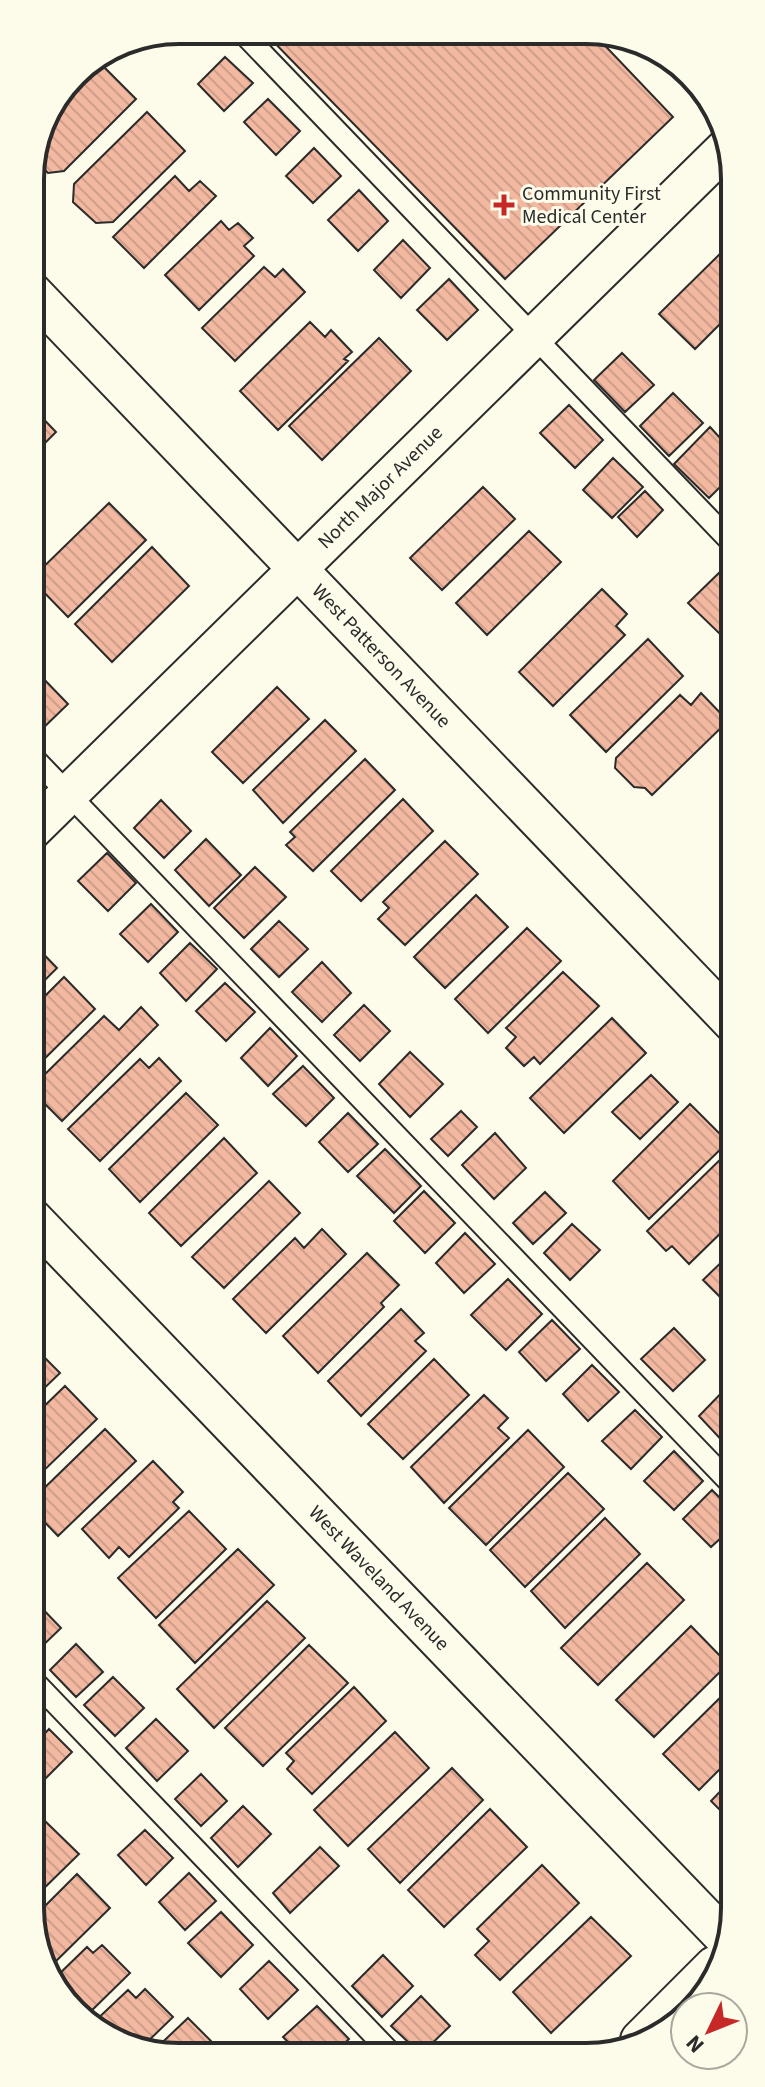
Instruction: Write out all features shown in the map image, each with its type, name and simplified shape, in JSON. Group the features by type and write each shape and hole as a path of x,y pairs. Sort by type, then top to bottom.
{"street":[{"name":"North Major Avenue","path":"44,818 718,156"},
{"name":"West Patterson Avenue","path":"44,305 721,1010"},
{"name":"West Waveland Avenue","path":"44,1230 718,1931"},
{"path":"659,2021 698,1982"}],"lane":[{"path":"253,44 721,532"},
{"path":"44,768 721,1473"},
{"path":"44,1691 381,2043"}],"building":[{"name":"Community First Medical Center","path":"276,44 606,46 673,117 505,279"},
{"path":"225,57 253,83 224,111 198,84"},
{"path":"104,67 136,99 64,171 48,173 44,169 49,144 58,120 72,97"},
{"path":"268,99 300,131 276,155 244,122"},
{"path":"147,112 185,151 113,222 96,223 73,202 74,184"},
{"path":"314,148 341,176 313,203 286,176"},
{"path":"175,176 189,191 200,181 216,196 144,268 113,237"},
{"path":"359,190 388,221 358,251 328,220"},
{"path":"221,221 229,230 238,223 253,238 244,246 254,256 199,310 165,275"},
{"path":"403,240 430,268 401,298 374,270"},
{"path":"721,253 721,323 695,349 659,314"},
{"path":"264,267 275,277 283,269 305,292 235,361 202,328"},
{"path":"449,279 478,310 447,340 417,310"},
{"path":"310,322 325,337 331,330 352,352 344,359 348,361 278,430 240,391"},
{"path":"379,338 411,371 322,460 289,426"},
{"path":"622,353 654,385 625,412 594,380"},
{"path":"673,393 703,423 669,456 640,426"},
{"path":"569,405 603,440 575,468 540,433"},
{"path":"44,420 56,432 44,444"},
{"path":"710,427 721,439 721,486 709,498 674,464"},
{"path":"613,458 643,487 612,518 583,490"},
{"path":"483,487 515,519 442,590 410,558"},
{"path":"645,491 663,510 637,537 618,517"},
{"path":"109,503 146,540 68,617 44,592 44,566"},
{"path":"529,531 561,562 487,635 456,603"},
{"path":"152,547 189,586 112,662 75,624"},
{"path":"721,571 721,635 688,603"},
{"path":"602,589 627,614 616,626 625,635 553,706 519,672"},
{"path":"648,639 683,676 606,752 570,715"},
{"path":"44,679 68,704 44,727"},
{"path":"277,687 309,719 243,783 212,752"},
{"path":"701,693 721,714 721,728 652,795 645,788 634,787 615,768 616,758 680,695 691,705"},
{"path":"325,720 356,751 283,823 253,790"},
{"path":"365,759 395,790 313,871 286,845 295,837 290,832"},
{"path":"403,799 433,831 361,901 331,871"},
{"path":"161,800 191,831 164,858 134,828"},
{"path":"206,839 241,875 209,906 175,870"},
{"path":"445,841 478,874 405,945 378,919 389,908 383,902"},
{"path":"107,853 136,883 108,911 78,881"},
{"path":"255,867 286,897 244,938 214,908"},
{"path":"476,895 508,927 445,988 414,957"},
{"path":"151,904 178,932 148,962 120,934"},
{"path":"279,921 308,949 279,977 251,949"},
{"path":"527,928 561,961 488,1033 455,999"},
{"path":"190,943 217,969 186,1001 160,973"},
{"path":"44,954 57,968 44,981"},
{"path":"322,962 351,993 322,1022 292,992"},
{"path":"563,972 599,1006 540,1064 534,1057 524,1066 506,1048 516,1037 506,1028"},
{"path":"64,977 95,1009 44,1059 44,997"},
{"path":"225,983 255,1012 226,1041 196,1011"},
{"path":"364,1005 390,1031 360,1061 334,1035"},
{"path":"141,1007 158,1025 62,1121 44,1103 44,1075 104,1016 119,1030"},
{"path":"612,1018 646,1053 564,1133 530,1098"},
{"path":"270,1028 297,1056 268,1086 241,1058"},
{"path":"410,1052 443,1084 410,1117 379,1084"},
{"path":"159,1058 181,1081 100,1161 68,1129 140,1059 149,1068"},
{"path":"303,1066 334,1098 306,1126 273,1094"},
{"path":"651,1075 678,1102 640,1139 612,1112"},
{"path":"186,1093 218,1125 140,1202 109,1169"},
{"path":"690,1104 721,1135 721,1149 649,1219 613,1181"},
{"path":"461,1111 477,1127 448,1156 431,1139"},
{"path":"348,1113 378,1144 348,1172 319,1142"},
{"path":"495,1133 526,1168 494,1199 462,1165"},
{"path":"224,1138 257,1173 181,1246 149,1213"},
{"path":"385,1149 421,1186 394,1213 357,1176"},
{"path":"721,1159 721,1233 689,1264 672,1246 666,1251 647,1231"},
{"path":"269,1181 300,1213 224,1288 192,1257"},
{"path":"424,1191 455,1223 425,1253 394,1221"},
{"path":"545,1192 566,1213 533,1244 513,1223"},
{"path":"572,1224 600,1250 570,1280 544,1253"},
{"path":"322,1229 346,1254 266,1333 233,1299 295,1238 304,1248"},
{"path":"465,1233 495,1264 464,1293 436,1263"},
{"path":"367,1253 399,1285 381,1303 384,1307 318,1373 283,1336"},
{"path":"721,1263 721,1298 703,1280"},
{"path":"508,1279 542,1314 506,1350 471,1315"},
{"path":"401,1309 424,1333 415,1341 426,1351 361,1416 328,1381"},
{"path":"552,1320 580,1349 546,1381 519,1352"},
{"path":"674,1328 705,1360 673,1391 641,1359"},
{"path":"44,1357 60,1373 44,1388"},
{"path":"434,1359 469,1395 403,1459 368,1424"},
{"path":"592,1365 619,1392 588,1421 563,1394"},
{"path":"65,1386 97,1419 44,1470 44,1406"},
{"path":"721,1393 721,1439 699,1416"},
{"path":"484,1395 508,1418 498,1428 509,1438 444,1503 411,1467"},
{"path":"635,1410 662,1437 631,1469 602,1441"},
{"path":"105,1429 136,1461 58,1536 44,1521 44,1488"},
{"path":"528,1430 564,1467 486,1545 449,1508"},
{"path":"674,1451 703,1481 674,1510 644,1481"},
{"path":"153,1461 183,1492 173,1502 179,1508 129,1557 119,1547 109,1558 82,1529"},
{"path":"568,1473 604,1509 525,1587 490,1550"},
{"path":"712,1490 721,1499 721,1538 711,1547 683,1519"},
{"path":"189,1511 226,1549 156,1618 118,1578"},
{"path":"605,1518 640,1554 565,1628 531,1591"},
{"path":"238,1549 274,1585 195,1663 159,1625"},
{"path":"647,1563 684,1600 598,1685 561,1648"},
{"path":"267,1601 305,1638 214,1728 177,1689"},
{"path":"44,1610 61,1628 44,1644"},
{"path":"691,1626 721,1657 721,1671 654,1737 616,1700"},
{"path":"76,1644 103,1672 76,1697 50,1670"},
{"path":"309,1645 348,1683 263,1766 225,1728"},
{"path":"113,1677 144,1708 115,1736 84,1705"},
{"path":"354,1687 386,1721 312,1794 287,1769 294,1761 286,1753"},
{"path":"721,1697 721,1768 699,1790 663,1754"},
{"path":"156,1719 188,1751 157,1781 126,1748"},
{"path":"49,1729 72,1752 44,1780 44,1734"},
{"path":"395,1732 429,1768 348,1846 314,1810"},
{"path":"452,1768 483,1800 400,1883 368,1849"},
{"path":"201,1774 227,1801 201,1826 175,1799"},
{"path":"721,1791 721,1811 711,1801"},
{"path":"243,1806 271,1834 238,1867 211,1838"},
{"path":"490,1809 527,1847 444,1927 408,1890"},
{"path":"44,1822 79,1854 44,1888"},
{"path":"145,1830 173,1858 146,1885 118,1855"},
{"path":"320,1847 339,1866 290,1913 273,1893"},
{"path":"542,1865 579,1903 500,1980 475,1955 489,1941 477,1929"},
{"path":"189,1873 216,1901 185,1930 159,1902"},
{"path":"77,1874 110,1908 55,1962 47,1934 44,1907"},
{"path":"221,1912 253,1945 221,1977 188,1943"},
{"path":"591,1917 631,1956 551,2033 513,1992"},
{"path":"102,1945 130,1973 92,2010 72,1990 61,1972 87,1947 93,1953"},
{"path":"383,1955 413,1986 382,2017 352,1986"},
{"path":"269,1961 298,1990 268,2019 240,1989"},
{"path":"145,1989 173,2017 150,2039 120,2029 100,2017 128,1990 136,1998"},
{"path":"421,1996 450,2026 432,2043 409,2043 391,2026"},
{"path":"317,2006 349,2039 345,2043 289,2043 283,2037"},
{"path":"188,2018 213,2043 179,2043 163,2041"}],"place":[{"name":"Community First Medical Center","path":"504,205"}]}
